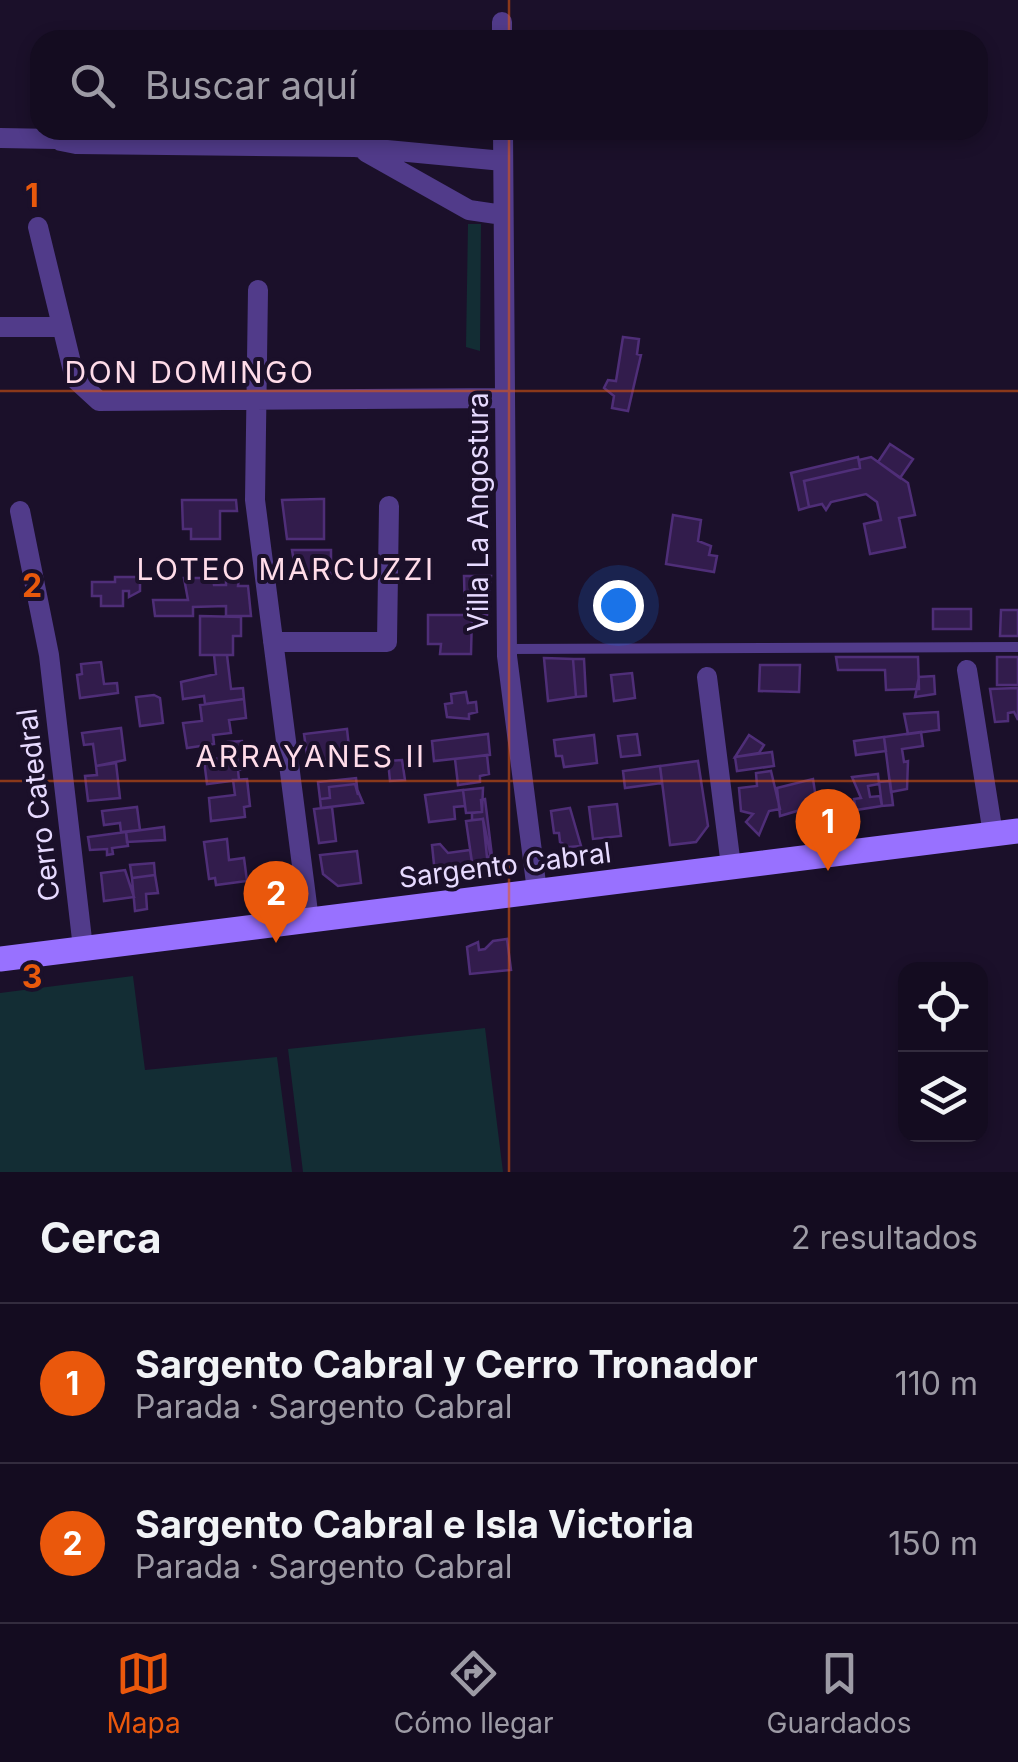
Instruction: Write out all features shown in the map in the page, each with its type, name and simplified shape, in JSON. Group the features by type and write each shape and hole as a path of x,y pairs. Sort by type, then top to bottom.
{"main road":[{"name":"Sargento Cabral","path":"0,959 1006,833"}],"street":[{"path":"0,138 30,136"},
{"path":"66,140 76,144 356,147 503,161"},
{"name":"Villa La Angostura","path":"503,140 507,648 537,891"},
{"path":"356,147 469,210 504,215"},
{"path":"38,226 75,379 99,401 505,398"},
{"path":"258,290 255,500 309,920"},
{"path":"0,326 62,327"},
{"path":"273,642 387,642 389,506"},
{"name":"Cerro Catedral","path":"20,511 48,655 82,948"},
{"path":"966,670 1006,833"},
{"path":"707,677 732,866"}],"lane":[{"path":"507,648 1018,647"}],"shaded area":[{"path":"468,224 481,224 480,351 466,347"},
{"path":"133,976 145,1070 277,1057 292,1172 0,1172 0,993"},
{"path":"485,1028 503,1172 303,1172 288,1049"}],"building":[{"path":"623,337 639,339 637,354 641,355 628,411 612,408 614,396 604,388 608,380 616,381"},
{"path":"890,444 913,459 900,478 878,462"},
{"path":"858,457 860,468 804,481 809,507 799,510 791,473"},
{"path":"871,457 908,483 915,515 899,518 905,547 870,554 864,524 881,520 877,502 866,494 831,502 826,510 822,504 809,507 804,481 860,468 859,460"},
{"path":"324,499 324,539 287,539 282,500"},
{"path":"182,500 236,500 237,511 220,511 220,539 191,539 191,529 183,529"},
{"path":"673,515 701,520 698,541 711,546 709,555 717,556 714,572 666,564"},
{"path":"292,550 331,550 331,574 296,574"},
{"path":"464,576 491,576 487,615 465,615"},
{"path":"115,577 140,577 140,591 129,597 129,591 123,591 123,606 101,606 101,596 92,596 92,582 115,582"},
{"path":"184,578 213,578 214,585 226,585 226,578 239,578 238,586 248,586 251,616 226,616 226,606 193,607 193,616 155,616 153,600 188,600"},
{"path":"933,609 971,609 971,629 933,629"},
{"path":"1001,610 1018,610 1018,636 1000,636"},
{"path":"428,615 472,615 471,654 440,654 441,644 428,644"},
{"path":"200,616 241,617 241,636 233,636 233,655 200,655"},
{"path":"214,655 227,655 231,689 243,688 244,699 205,704 204,696 183,699 181,682 216,674"},
{"path":"836,657 918,657 919,689 886,690 885,670 838,670"},
{"path":"997,657 1018,657 1018,685 997,685"},
{"path":"544,658 573,659 576,697 548,701"},
{"path":"573,659 584,659 586,696 576,697"},
{"path":"101,662 104,684 117,683 118,693 80,698 77,675 82,674 81,664"},
{"path":"760,665 800,665 799,692 759,691"},
{"path":"632,673 635,698 614,701 611,675"},
{"path":"934,676 935,694 915,697 919,677"},
{"path":"1018,688 1018,720 1014,712 1008,713 1008,721 995,722 990,689"},
{"path":"466,692 468,703 476,702 477,712 469,714 469,719 447,717 445,704 452,703 451,694"},
{"path":"136,697 160,698 163,723 140,726"},
{"path":"244,699 246,718 229,720 231,733 213,735 214,744 187,748 183,723 202,721 200,705"},
{"path":"938,712 939,730 908,734 904,714"},
{"path":"121,728 125,760 96,766 93,744 84,745 82,733"},
{"path":"347,729 350,757 308,762 304,734"},
{"path":"921,732 923,746 902,749 904,762 908,761 907,789 891,792 884,737"},
{"path":"488,734 490,755 434,761 432,741"},
{"path":"637,734 640,755 621,757 618,736"},
{"path":"594,735 597,763 564,767 562,756 556,756 554,740"},
{"path":"749,735 764,745 759,753 735,757"},
{"path":"884,737 886,751 856,755 854,741"},
{"path":"242,741 248,758 244,758 246,769 238,770 239,780 207,784 204,760 230,757 228,742"},
{"path":"772,752 774,766 737,771 735,757"},
{"path":"487,755 489,774 480,776 480,782 458,785 455,759"},
{"path":"402,760 405,780 390,781 388,761"},
{"path":"698,761 708,826 696,842 670,845 660,766"},
{"path":"116,763 120,798 88,801 85,776 97,775 96,766"},
{"path":"660,766 662,783 625,788 623,771"},
{"path":"771,771 780,809 769,811 759,835 746,822 753,814 741,811 739,788 757,786 756,773"},
{"path":"878,774 879,784 868,786 870,797 880,796 882,806 856,810 854,799 861,798 852,777"},
{"path":"356,778 358,795 355,784 329,787 330,798 320,799 318,782"},
{"path":"247,779 250,806 244,807 245,817 211,821 209,798 235,795 233,780"},
{"path":"813,779 817,805 780,816 777,788"},
{"path":"890,781 893,805 882,806 879,782"},
{"path":"355,784 363,803 321,808 320,799 330,798 329,787"},
{"path":"483,788 482,812 466,813 463,790"},
{"path":"463,790 465,806 454,807 455,819 429,822 425,795"},
{"path":"485,799 492,856 487,857 483,819 472,820 472,813 482,812 481,800"},
{"path":"617,804 621,836 593,839 589,807"},
{"path":"137,807 140,830 121,832 120,823 104,825 102,811"},
{"path":"332,807 336,841 319,843 314,809"},
{"path":"570,808 581,846 569,847 560,842 559,833 554,833 551,811"},
{"path":"483,819 493,867 473,869 466,821"},
{"path":"164,827 165,840 127,842 126,832"},
{"path":"126,832 128,846 112,848 113,854 107,855 107,849 90,850 88,837"},
{"path":"227,839 229,860 244,858 247,881 216,885 215,878 209,879 204,842"},
{"path":"440,844 448,853 470,850 473,869 435,874 432,845"},
{"path":"357,851 361,883 338,886 323,874 320,855"},
{"path":"154,863 155,875 132,878 130,865"},
{"path":"125,870 134,897 104,901 101,873"},
{"path":"155,875 158,893 146,894 147,909 135,911 132,878"},
{"path":"507,939 511,970 470,974 467,947 478,942 479,950 485,949 493,941"}],"place":[{"name":"Sargento Cabral y Cerro Tronador","path":"828,871"},
{"name":"Sargento Cabral e Isla Victoria","path":"276,943"}],"district":[{"name":"DON DOMINGO","path":"190,372"},
{"name":"LOTEO MARCUZZI","path":"286,569"},
{"name":"ARRAYANES II","path":"311,756"}]}
